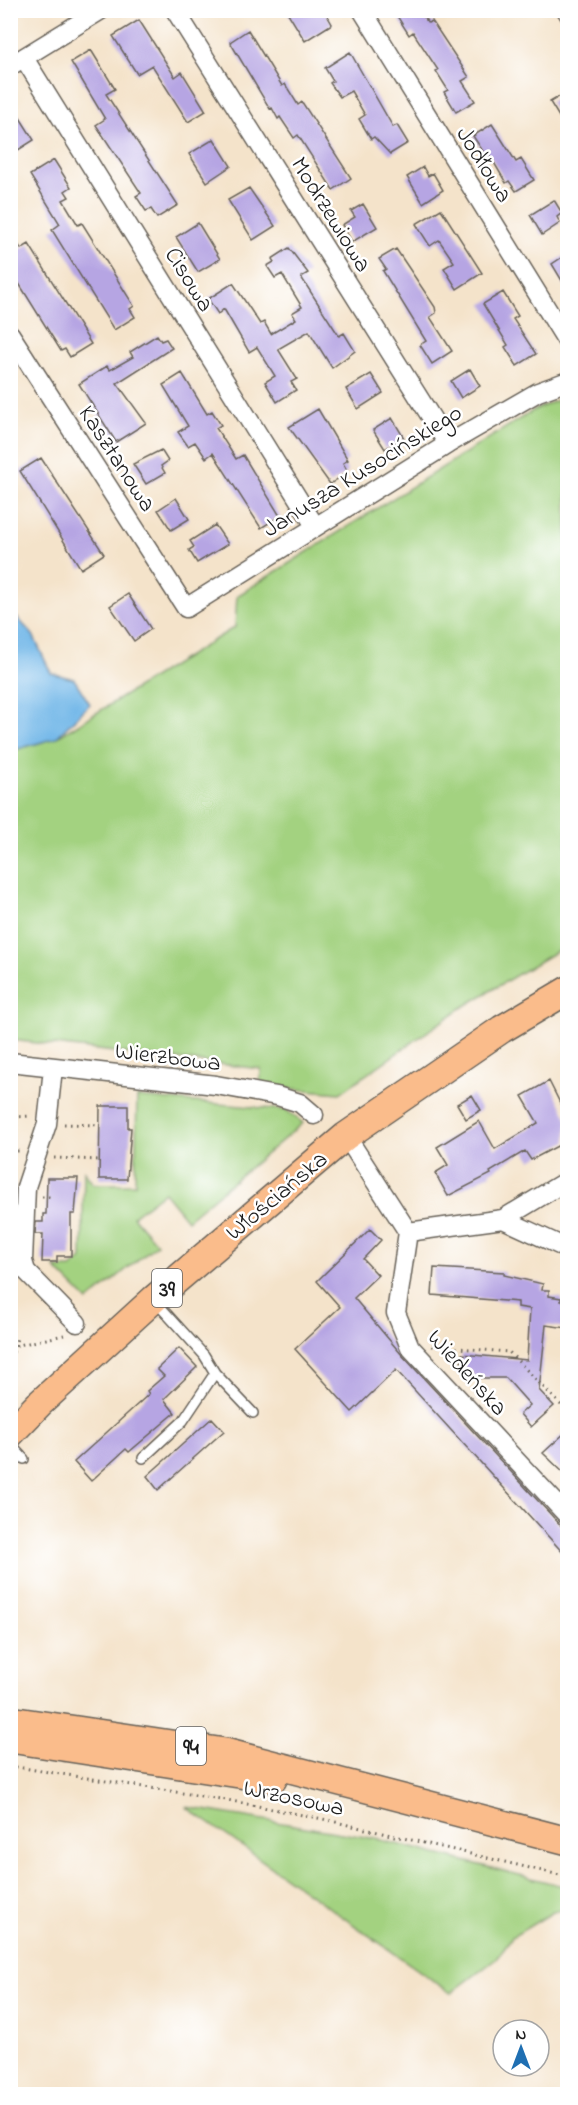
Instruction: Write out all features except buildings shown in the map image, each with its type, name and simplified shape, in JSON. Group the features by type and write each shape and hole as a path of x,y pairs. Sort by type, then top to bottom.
{"main road":[{"name":"Włościańska","path":"10,1434 154,1299 346,1136 502,1029 567,990"},
{"name":"94","path":"10,1720 225,1752 289,1766 368,1791 567,1841"},
{"name":"94","path":"10,1739 301,1784 368,1791"}],"street":[{"path":"17,62 101,10"},
{"name":"Modrzewiowa","path":"175,10 448,444"},
{"name":"Jodłowa","path":"362,10 567,343"},
{"name":"Cisowa","path":"17,62 315,526"},
{"name":"Kasztanowa","path":"10,334 186,608"},
{"name":"Janusza Kusocińskiego","path":"186,608 448,444 538,392 567,381"},
{"name":"Wierzbowa","path":"10,1062 204,1083 277,1096 300,1103 314,1116"},
{"path":"53,1068 47,1124 26,1187 23,1261 26,1271 76,1328"},
{"path":"346,1136 408,1232 503,1219 567,1180"},
{"path":"503,1219 567,1249"},
{"name":"Wiedeńska","path":"408,1232 396,1313 409,1344 567,1516"}],"lane":[{"path":"561,10 567,21"},
{"path":"154,1299 204,1355 215,1373 253,1413"},
{"path":"143,1458 183,1421 215,1373"},
{"path":"10,1444 24,1459"}],"path":[{"path":"47,1124 100,1125"},
{"path":"37,1157 99,1160"},
{"path":"10,1347 76,1328"},
{"path":"10,1364 17,1338"},
{"path":"409,1344 509,1352 567,1412"},
{"name":"Wrzosowa","path":"10,1766 228,1800 323,1819 567,1876"}],"green space":[{"path":"567,396 567,945 460,1009 340,1093 260,1086 261,1069 11,1040 11,751 56,738 235,627 237,596 534,410"},
{"path":"137,1097 286,1110 303,1123 187,1220 164,1192 133,1216 157,1244 88,1301 55,1268 71,1268 82,1259 84,1171 93,1184 135,1184"},
{"path":"186,1807 377,1839 567,1887 567,1909 553,1912 512,1937 496,1959 451,1993"}],"water":[{"path":"10,610 33,635 51,673 74,679 90,704 56,738 11,751"}]}
